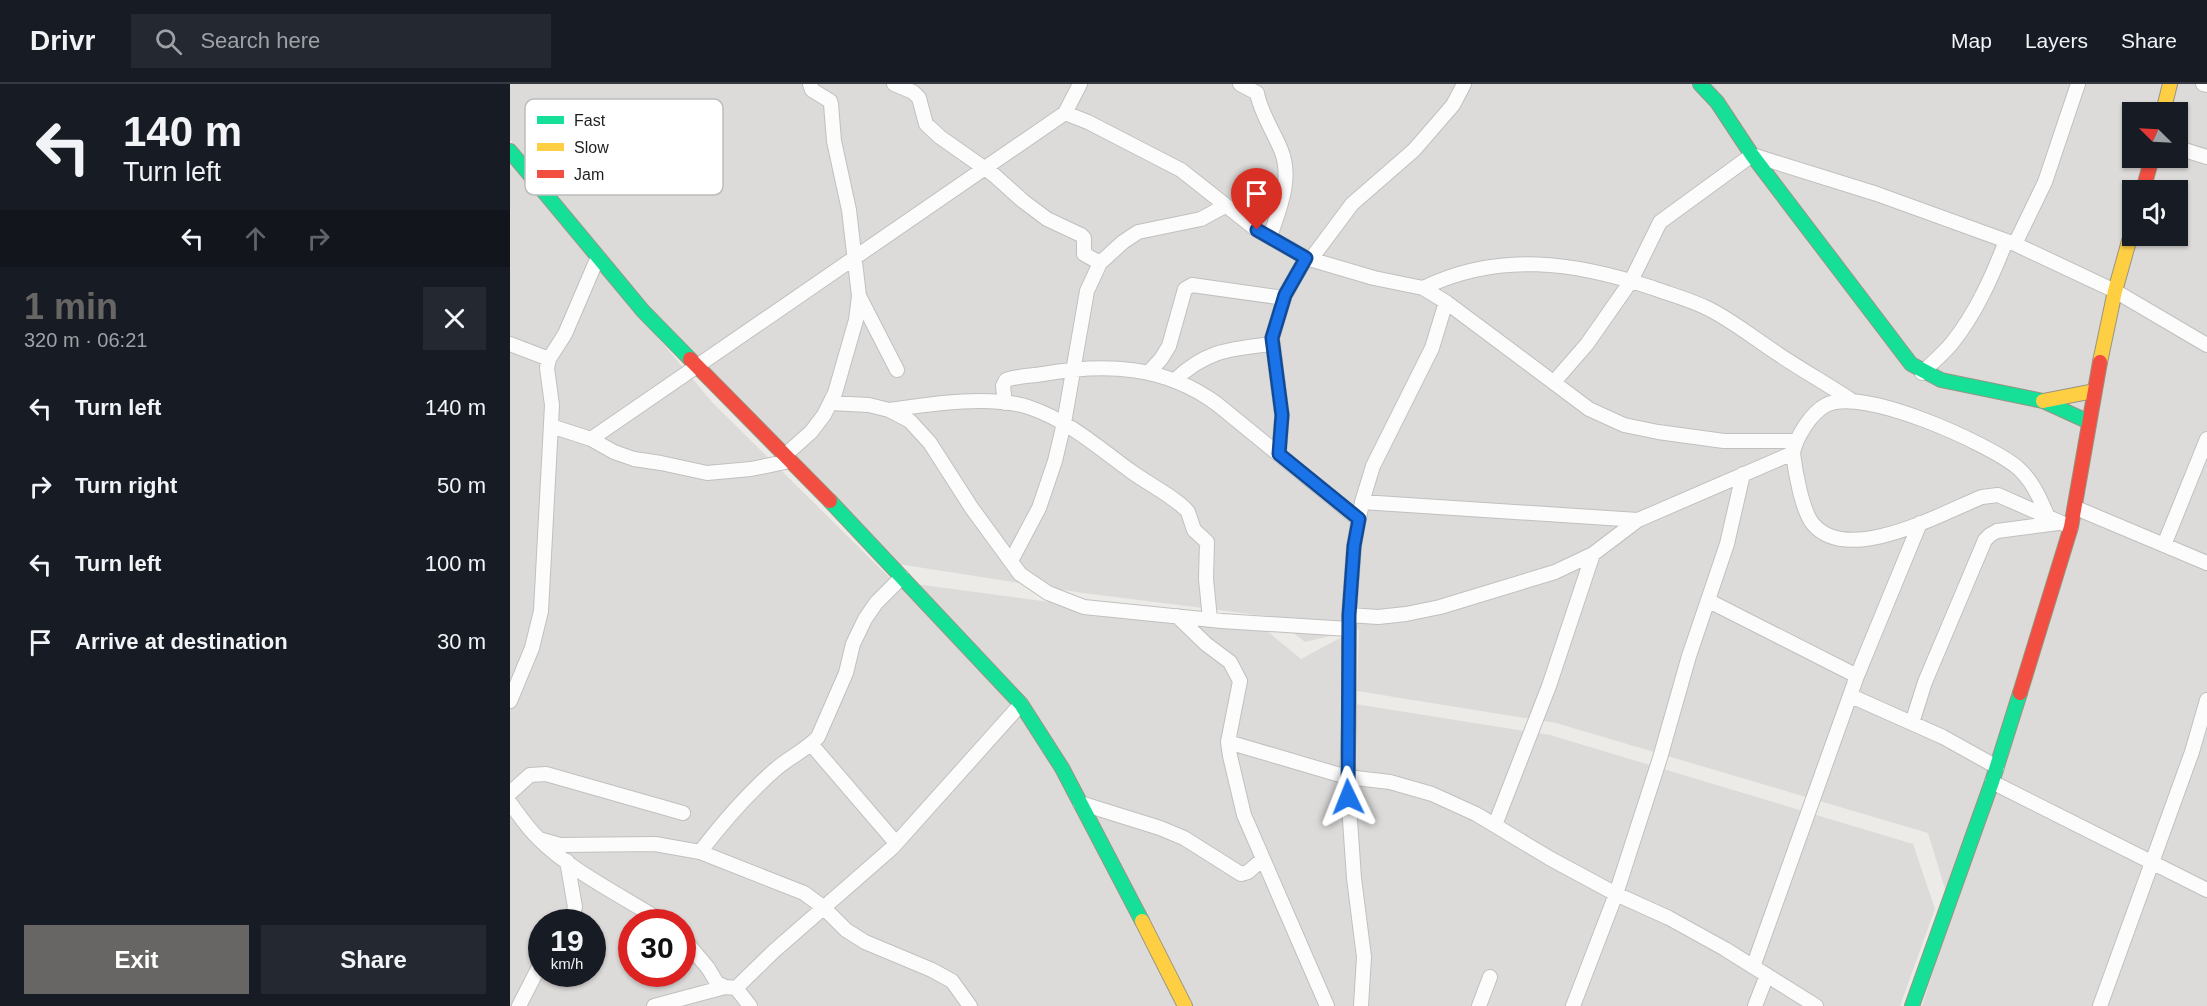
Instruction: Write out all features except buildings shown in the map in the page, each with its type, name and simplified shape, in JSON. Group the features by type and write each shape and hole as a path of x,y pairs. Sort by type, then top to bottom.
{"street":[{"path":"551,426 591,439 614,452 634,459 707,474 751,469 787,458 824,415 842,373 860,296 844,182 832,127 830,101 812,90 810,84"},
{"path":"894,84 913,92 919,98 926,124 940,137 1047,219 1081,235 1084,238 1084,254 1100,263"},
{"path":"591,439 1065,113 1080,84"},
{"path":"1240,84 1257,93 1262,111 1282,151 1285,166 1285,192 1270,237"},
{"path":"1279,454 1282,415 1272,338 1277,314 1284,298 1309,259 1352,204 1414,150 1453,105 1464,84"},
{"path":"1700,84 1717,102 1752,155 1911,364 1922,373 1940,381 2043,401 2089,422"},
{"path":"1922,373 1951,345 1973,312 2044,182 2078,84"},
{"path":"2166,102 2170,84"},
{"path":"1065,113 1088,122 1181,170 1257,230 1309,259 1374,278 1423,288 1446,302 1589,409 1623,425 1724,441 1794,447"},
{"path":"510,151 525,169"},
{"path":"2188,151 2207,157"},
{"path":"1752,155 1877,194 2011,243 2115,291 2207,345"},
{"path":"1554,382 1587,344 1631,281 1660,222 1752,155"},
{"path":"547,195 643,311 902,577 1021,704 1062,768 1185,1006"},
{"path":"1011,561 1039,508 1055,460 1064,423 1087,291 1100,263 1138,232 1201,219 1226,206"},
{"path":"1912,723 1929,671 1985,540 1997,531 2059,523 2076,508 2094,391 2115,291 2128,246"},
{"path":"510,701 532,648 541,611 552,405 547,368 549,359 565,334 598,257"},
{"path":"1423,288 1447,276 1472,269 1525,264 1554,265 1598,272 1631,281 1711,310 1851,400"},
{"path":"1148,373 1169,346 1185,289 1192,285 1284,298"},
{"path":"860,296 897,370"},
{"path":"1361,1006 1364,957 1354,879 1347,777 1349,622 1354,546 1362,502 1373,466 1432,348 1446,302"},
{"path":"510,344 549,359"},
{"path":"1174,381 1190,365 1214,353 1272,344"},
{"path":"1005,403 1003,386 1006,380 1072,369 1092,367 1123,369 1148,373 1174,381 1198,391 1359,519"},
{"path":"2043,401 2094,391"},
{"path":"1912,1006 1992,783 2059,523 2033,485 2018,468 1993,451 1928,422 1876,404 1851,400 1827,405 1808,422 1794,447 1796,481 1812,523 1829,536 1851,540 1882,537 1982,497 1998,495 2059,523"},
{"path":"830,403 869,405 890,410 910,421 930,443 971,507 1020,574 1048,593 1084,607 1210,620 1349,622 1440,607 1555,572 1593,554 1638,520 1743,474 1794,447"},
{"path":"890,410 931,404 1005,403 1030,407 1064,423 1188,512 1194,530 1207,542 1206,579 1210,620"},
{"path":"2164,545 2207,439"},
{"path":"1573,1006 1616,894 1660,758 1689,656 1727,544 1739,500 1743,474"},
{"path":"1362,502 1638,520"},
{"path":"2076,508 2207,563"},
{"path":"1753,967 1857,675 1920,523"},
{"path":"1495,825 1549,686 1593,554"},
{"path":"700,852 723,822 759,785 791,756 811,744 824,727 830,707 846,673 853,644 865,619 876,603 902,577"},
{"path":"1709,601 1857,675"},
{"path":"1177,616 1206,644 1230,662 1240,681 1228,742 1244,815 1327,1006"},
{"path":"1851,696 1943,737 1996,767"},
{"path":"2100,1006 2153,864 2192,752 2207,700"},
{"path":"654,1006 731,988 896,843 1021,704"},
{"path":"1228,742 1347,777 1390,782 1432,794 1495,825 1616,894 1669,918 1816,1006"},
{"path":"811,744 896,843"},
{"path":"2192,752 2207,754"},
{"path":"510,793 530,775 546,774 683,813"},
{"path":"1992,783 2207,890"},
{"path":"510,803 539,839 567,861 643,909"},
{"path":"1080,803 1176,835 1241,874 1246,874 1263,859"},
{"path":"539,839 560,845 655,844 700,852 804,893 823,907 846,930 865,942 932,970 952,981 970,1006"},
{"path":"567,861 574,909"},
{"path":"696,954 717,983 731,988 750,1006"},
{"path":"1755,1006 1767,975"},
{"path":"1479,1006 1490,977"},
{"path":"519,1006 529,987"}],"shaded area":[{"path":"510,84 2207,84 2207,1006 1922,1006 1952,912 1928,833 1556,723 1357,691 1359,629 1305,642 1273,617 1083,593 898,564 714,386 556,195 723,195 723,99 525,99 525,158 510,140"},
{"path":"510,161 525,179 525,195 538,195 712,402 893,581 1267,631 1301,659 1340,638 1349,703 1550,735 1913,844 1935,909 1900,1006 510,1006"}],"traffic: fast":[{"path":"1700,84 1717,102 1752,155 1911,364 1941,380 2043,401 2089,422"},
{"path":"510,151 525,169"},
{"path":"547,195 643,311 690,359"},
{"path":"830,501 1021,704 1062,768 1142,921"},
{"path":"1912,1006 1992,782 2020,693"}],"traffic: slow":[{"path":"2166,102 2170,84"},
{"path":"2100,362 2115,291 2128,246"},
{"path":"2043,401 2094,391"},
{"path":"1142,921 1185,1006"}],"traffic: jam":[{"path":"2146,180 2149,168"},
{"path":"690,359 830,501"},
{"path":"2020,693 2071,527 2100,362"}],"route":[{"path":"1257,230 1306,258 1285,295 1277,314 1272,338 1282,415 1279,454 1359,519 1354,546 1349,615 1348,797"}]}
